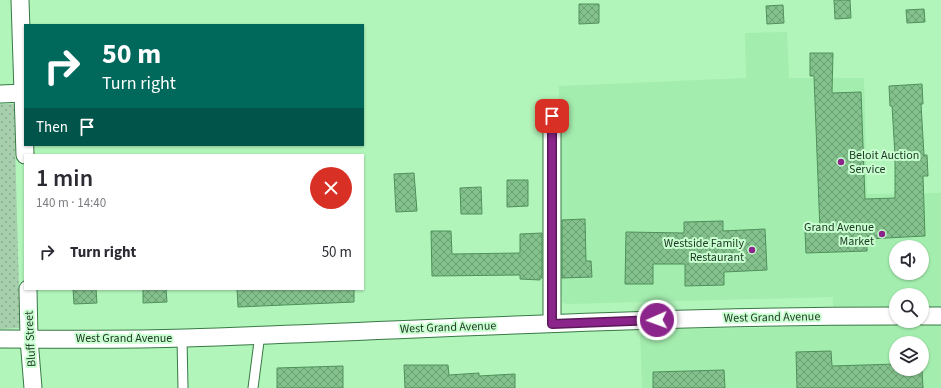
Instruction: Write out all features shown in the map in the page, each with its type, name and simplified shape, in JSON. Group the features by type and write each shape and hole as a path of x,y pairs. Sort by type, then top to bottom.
{"street":[{"path":"0,94 24,93 20,0"},
{"path":"552,116 552,324"},
{"name":"Bluff Street","path":"28,290 29,339 33,388"},
{"name":"West Grand Avenue","path":"0,340 182,338 793,316 889,316"},
{"path":"929,316 941,316"}],"lane":[{"path":"252,388 260,334"},
{"path":"182,338 183,388"}],"shaded area":[{"path":"787,32 789,78 864,78 867,194 941,193 941,388 642,388 640,330 833,326 833,297 563,303 560,290 559,86 746,78 745,33"},
{"path":"0,104 14,104 20,328 0,329"}],"building":[{"path":"834,0 850,0 851,18 835,19"},
{"path":"579,4 599,4 599,23 579,24"},
{"path":"783,5 784,23 767,24 766,6"},
{"path":"924,9 925,22 907,23 906,10"},
{"path":"810,53 833,53 832,93 861,92 865,199 895,198 895,155 892,106 890,106 889,86 922,84 923,104 921,104 924,155 927,155 928,176 923,176 925,236 867,239 867,251 806,253 805,231 820,231 814,76 810,76"},
{"path":"414,173 417,211 396,212 394,174"},
{"path":"507,180 528,180 528,206 507,207"},
{"path":"481,187 482,214 461,214 460,188"},
{"path":"585,219 586,261 591,261 592,277 562,278 562,220"},
{"path":"723,221 723,231 765,229 767,270 724,272 724,285 685,286 685,264 653,264 653,284 625,284 626,232 684,233 684,222"},
{"path":"431,231 451,231 452,254 520,253 520,234 542,233 542,278 540,278 540,280 520,279 520,275 432,276"},
{"path":"73,290 96,290 97,303 74,304"},
{"path":"143,290 166,290 167,302 143,303"},
{"path":"237,290 354,290 354,302 238,307"},
{"path":"831,351 832,366 889,364 889,376 922,376 923,388 797,388 796,352"},
{"path":"404,365 448,365 449,375 479,373 479,376 515,374 515,388 405,388"},
{"path":"343,366 343,388 277,388 277,368"},
{"path":"724,370 725,388 653,388 653,372"}],"place":[{"name":"Beloit Auction Service","path":"841,162"},
{"name":"Grand Avenue Market","path":"882,234"},
{"name":"Westside Family Restaurant","path":"752,250"}],"route":[{"path":"552,116 552,324 657,320"}]}
